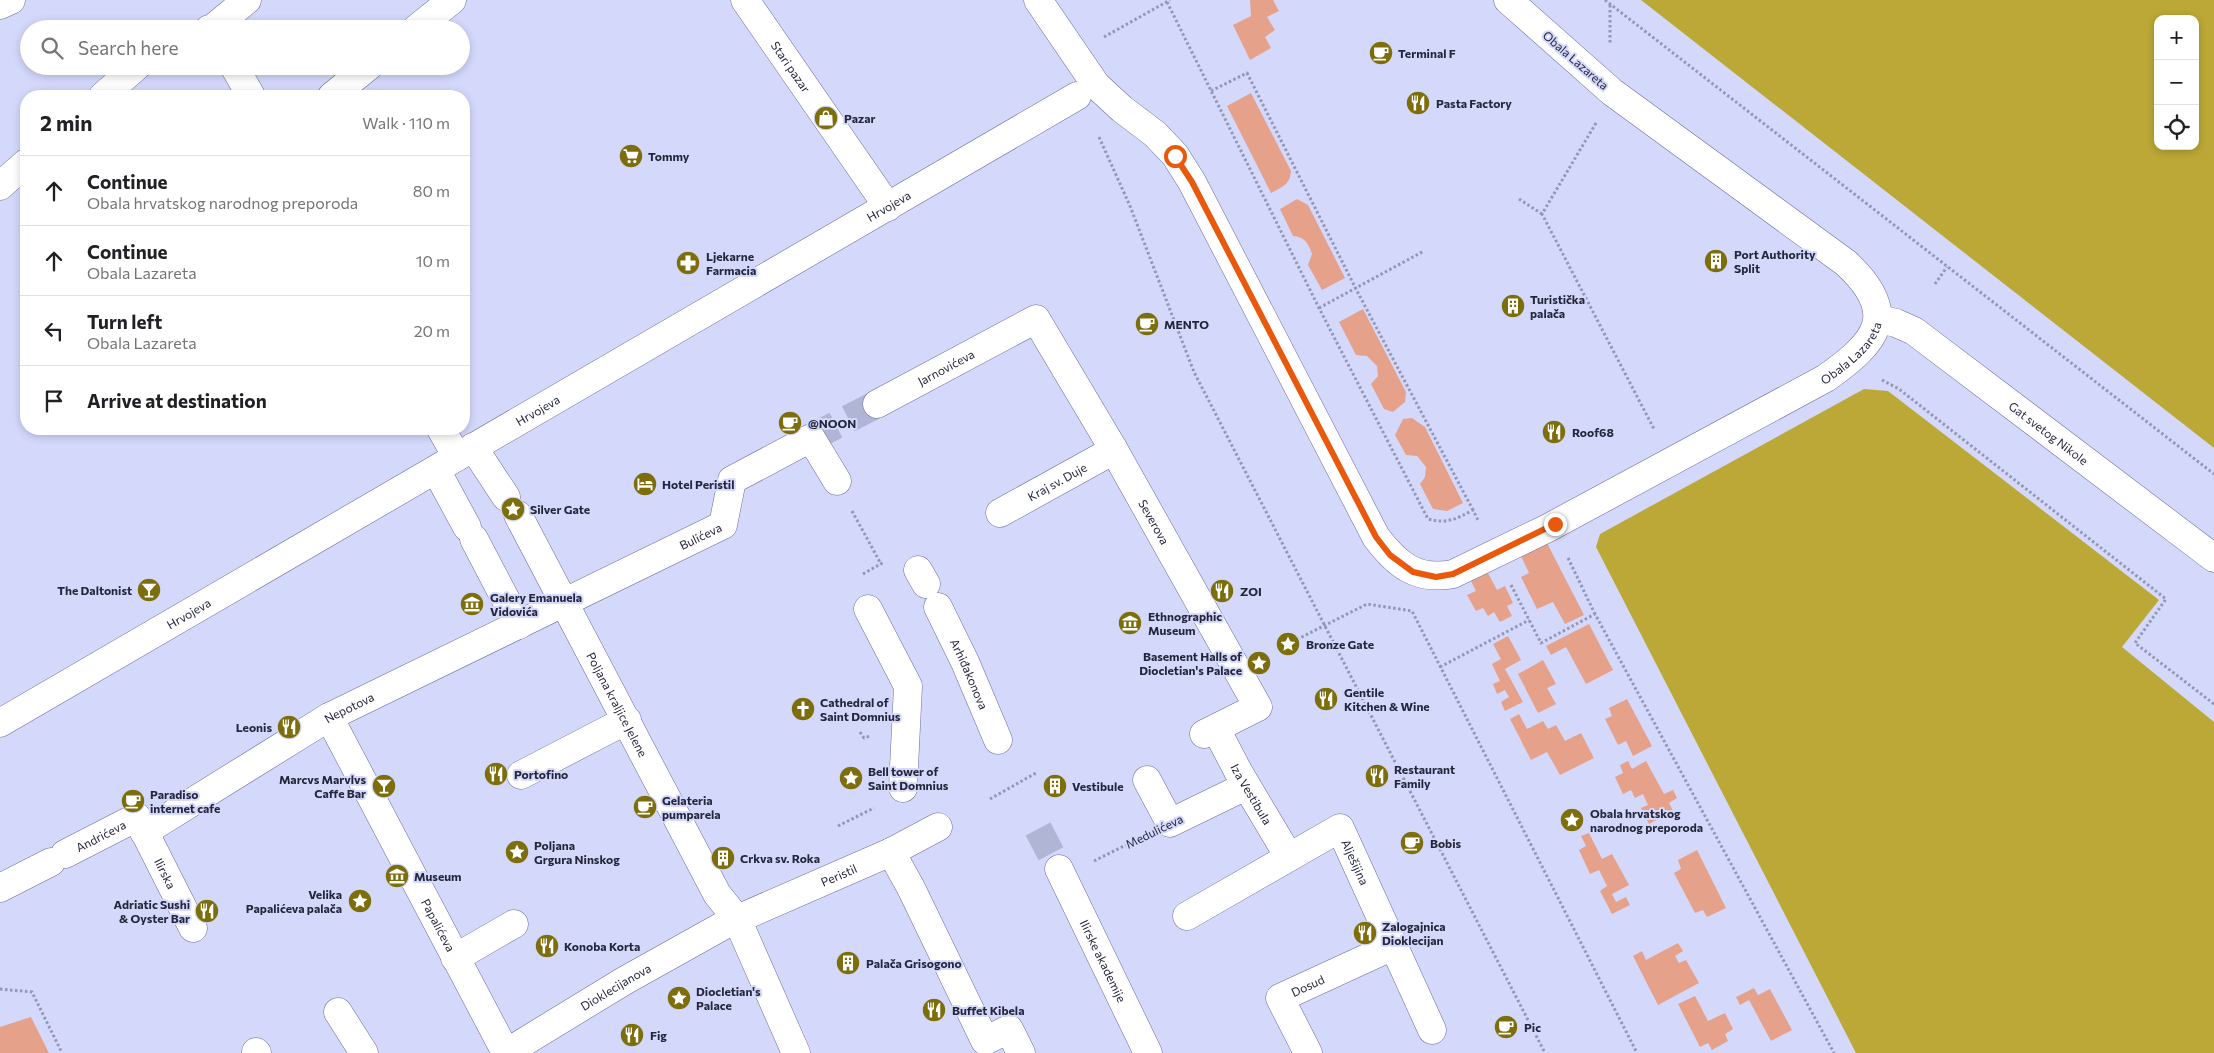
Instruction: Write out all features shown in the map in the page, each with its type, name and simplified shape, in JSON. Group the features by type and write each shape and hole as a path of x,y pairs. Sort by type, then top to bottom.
{"street":[{"path":"0,5 11,0"},
{"path":"223,20 247,0"},
{"path":"427,20 452,0"},
{"name":"Stari pazar","path":"745,0 888,207"},
{"name":"Obala Lazareta","path":"1038,0 1105,95 1155,134 1175,156 1192,182 1376,537 1390,555 1413,572 1436,577 1453,574 1548,528 1832,374 1850,361 1870,341 1879,319 1876,304 1867,286 1846,263 1612,92 1508,0"},
{"path":"110,90 127,75"},
{"path":"239,75 248,90"},
{"path":"339,90 358,75"},
{"name":"Hrvojeva","path":"0,723 1077,96"},
{"path":"0,186 20,168"},
{"name":"Severova","path":"1013,332 1036,319 1114,450 1258,707 1210,731"},
{"name":"Gat svetog Nikole","path":"1879,319 1896,323 1914,331 2214,558"},
{"name":"Jarnovićeva","path":"877,404 1013,332"},
{"path":"444,435 455,458 471,533 519,625"},
{"name":"Bulićeva","path":"565,603 723,525 732,480 811,438 837,481"},
{"name":"Kraj sv. Duje","path":"1000,513 1114,450"},
{"name":"Poljana kraljice Jelene","path":"455,458 512,506 732,921"},
{"name":"Arhiđakonova","path":"928,587 965,662 998,740"},
{"name":"Nepotova","path":"140,825 329,717 565,603"},
{"path":"868,609 908,686 903,788"},
{"name":"Papalićeva","path":"329,717 506,1053"},
{"path":"521,775 627,720"},
{"name":"Iza Vestibula","path":"1210,731 1289,857"},
{"path":"1147,780 1170,823"},
{"name":"Medulićeva","path":"1170,823 1246,786"},
{"name":"Andrićeva","path":"0,888 58,858 140,825"},
{"name":"Ilirska","path":"140,825 193,928"},
{"name":"Peristil","path":"732,921 891,852 938,828"},
{"name":"Alješijina","path":"1187,916 1340,828 1432,1030"},
{"path":"891,852 911,888 985,1041 1009,1029 1021,1053"},
{"name":"Ilirske akademije","path":"1060,873 1148,1053"},
{"path":"732,921 758,965 796,1053"},
{"name":"Dioklecijanova","path":"506,1053 624,981 732,921"},
{"path":"456,958 514,924"},
{"name":"Dosud","path":"1308,1053 1280,998 1393,946"},
{"path":"338,1012 364,1053"}],"path":[{"path":"1605,0 2214,474"},
{"path":"1097,41 1169,1 1211,91 1319,308 1428,519 1440,522 1455,520 1473,510"},
{"path":"1610,4 1610,51"},
{"path":"1211,91 1246,73 1479,522"},
{"path":"1077,96 1090,116 1130,206 1194,372 1545,1053"},
{"path":"1542,214 1596,122"},
{"path":"1519,198 1542,214 1671,462"},
{"path":"1319,308 1424,252"},
{"path":"1935,284 1948,267"},
{"path":"1876,379 1884,380 1899,389 2166,599 2135,642 2214,704"},
{"path":"837,481 881,564"},
{"path":"1565,552 1595,614 1834,1053"},
{"path":"1509,580 1541,643 1595,614"},
{"path":"1288,644 1367,604 1412,611 1637,1053"},
{"path":"1440,667 1529,620"},
{"path":"860,732 864,738 870,736"},
{"path":"990,799 1036,772"},
{"name":"Medulićeva","path":"1060,873 1170,823"},
{"path":"0,989 32,992 62,1053"}],"shaded area":[{"path":"1250,0 1273,0 1279,11 1267,17 1275,30 1265,37 1271,48 1250,60 1233,25 1251,16"},
{"path":"1641,0 2214,0 2214,448"},
{"path":"1251,93 1291,171 1287,183 1271,193 1227,106"},
{"path":"1297,199 1308,205 1345,278 1322,290 1308,265 1312,254 1306,241 1293,236 1280,209"},
{"path":"1363,309 1406,392 1405,402 1393,412 1384,409 1371,384 1378,376 1377,366 1367,356 1356,355 1339,322"},
{"path":"1864,389 1888,391 2159,600 2122,647 2214,722 2214,1053 1856,1053 1596,547 1600,534"},
{"path":"1412,418 1425,427 1463,503 1447,511 1433,509 1420,484 1425,477 1426,467 1417,456 1406,455 1395,435 1403,419"},
{"path":"1547,543 1584,615 1565,624 1553,602 1537,609 1521,577 1529,573 1521,556"},
{"path":"1488,573 1497,590 1505,586 1513,603 1507,606 1512,616 1500,622 1494,612 1488,616 1483,608 1476,611 1467,595 1476,591 1471,581"},
{"path":"1589,624 1613,670 1586,684 1566,647 1551,655 1546,646"},
{"path":"1508,636 1521,660 1505,669 1523,702 1505,711 1501,702 1509,697 1505,690 1497,694 1493,684 1500,681 1492,664 1501,659 1493,644"},
{"path":"1543,660 1556,684 1547,688 1556,704 1538,713 1518,674"},
{"path":"1627,699 1652,746 1633,756 1626,741 1618,745 1605,719 1612,716 1609,708"},
{"path":"1519,714 1527,729 1543,721 1548,729 1556,725 1565,741 1581,733 1594,758 1560,775 1547,752 1531,760 1510,719"},
{"path":"1628,761 1632,769 1646,761 1664,794 1673,790 1677,798 1669,803 1673,811 1649,824 1641,808 1648,805 1643,794 1635,798 1631,790 1623,794 1615,777 1623,773 1620,765"},
{"path":"1589,833 1602,859 1612,854 1629,885 1612,894 1616,902 1626,897 1630,905 1612,914 1600,891 1607,886 1599,870 1590,874 1579,850 1586,846 1581,836"},
{"path":"1697,850 1726,908 1707,917 1703,910 1695,913 1674,873 1681,869 1678,860"},
{"path":"1678,943 1683,951 1675,956 1679,963 1686,960 1699,983 1658,1005 1633,956 1642,951 1646,960"},
{"path":"1754,988 1758,995 1770,989 1792,1030 1771,1041 1749,1000 1740,1005 1736,997"},
{"path":"1695,996 1708,1021 1725,1013 1733,1029 1725,1034 1728,1041 1712,1050 1708,1043 1700,1047 1678,1004"},
{"path":"31,1017 49,1053 0,1053 0,1027"}],"tunnel":[{"path":"811,438 877,404"},
{"path":"1038,829 1059,869"}],"place":[{"name":"Terminal F","path":"1381,53"},
{"name":"Pasta Factory","path":"1418,103"},
{"name":"Pazar","path":"826,118"},
{"name":"Tommy","path":"631,156"},
{"name":"Port Authority Split","path":"1716,261"},
{"name":"Ljekarne Farmacia","path":"688,263"},
{"name":"Turistička palača","path":"1513,306"},
{"name":"MENTO","path":"1147,324"},
{"name":"@NOON","path":"790,423"},
{"name":"Roof68","path":"1554,432"},
{"name":"Hotel Peristil","path":"645,484"},
{"name":"Silver Gate","path":"513,509"},
{"name":"The Daltonist","path":"149,590"},
{"name":"ZOI","path":"1222,591"},
{"name":"Galery Emanuela Vidovića","path":"472,604"},
{"name":"Ethnographic Museum","path":"1130,623"},
{"name":"Bronze Gate","path":"1288,644"},
{"name":"Basement Halls of Diocletian's Palace","path":"1259,663"},
{"name":"Gentile Kitchen & Wine","path":"1326,699"},
{"name":"Cathedral of Saint Domnius","path":"803,709"},
{"name":"Leonis","path":"289,727"},
{"name":"Portofino","path":"496,774"},
{"name":"Restaurant Family","path":"1377,776"},
{"name":"Bell tower of Saint Domnius","path":"851,778"},
{"name":"Marcvs Marvlvs Caffe Bar","path":"384,786"},
{"name":"Vestibule","path":"1055,786"},
{"name":"Paradiso internet cafe","path":"133,801"},
{"name":"Gelateria pumparela","path":"645,807"},
{"name":"Obala hrvatskog narodnog preporoda","path":"1572,820"},
{"name":"Bobis","path":"1412,843"},
{"name":"Poljana Grgura Ninskog","path":"517,852"},
{"name":"Crkva sv. Roka","path":"723,858"},
{"name":"Museum","path":"397,876"},
{"name":"Velika Papalićeva palača","path":"360,901"},
{"name":"Adriatic Sushi & Oyster Bar","path":"207,911"},
{"name":"Zalogajnica Dioklecijan","path":"1365,933"},
{"name":"Konoba Korta","path":"547,946"},
{"name":"Palača Grisogono","path":"848,963"},
{"name":"Diocletian's Palace","path":"679,998"},
{"name":"Buffet Kibela","path":"934,1010"},
{"name":"Pic","path":"1506,1027"},
{"name":"Fig","path":"632,1035"}],"route":[{"path":"1175,156 1192,182 1376,537 1390,555 1413,572 1426,576 1436,577 1453,574 1496,555 1555,524"}]}
